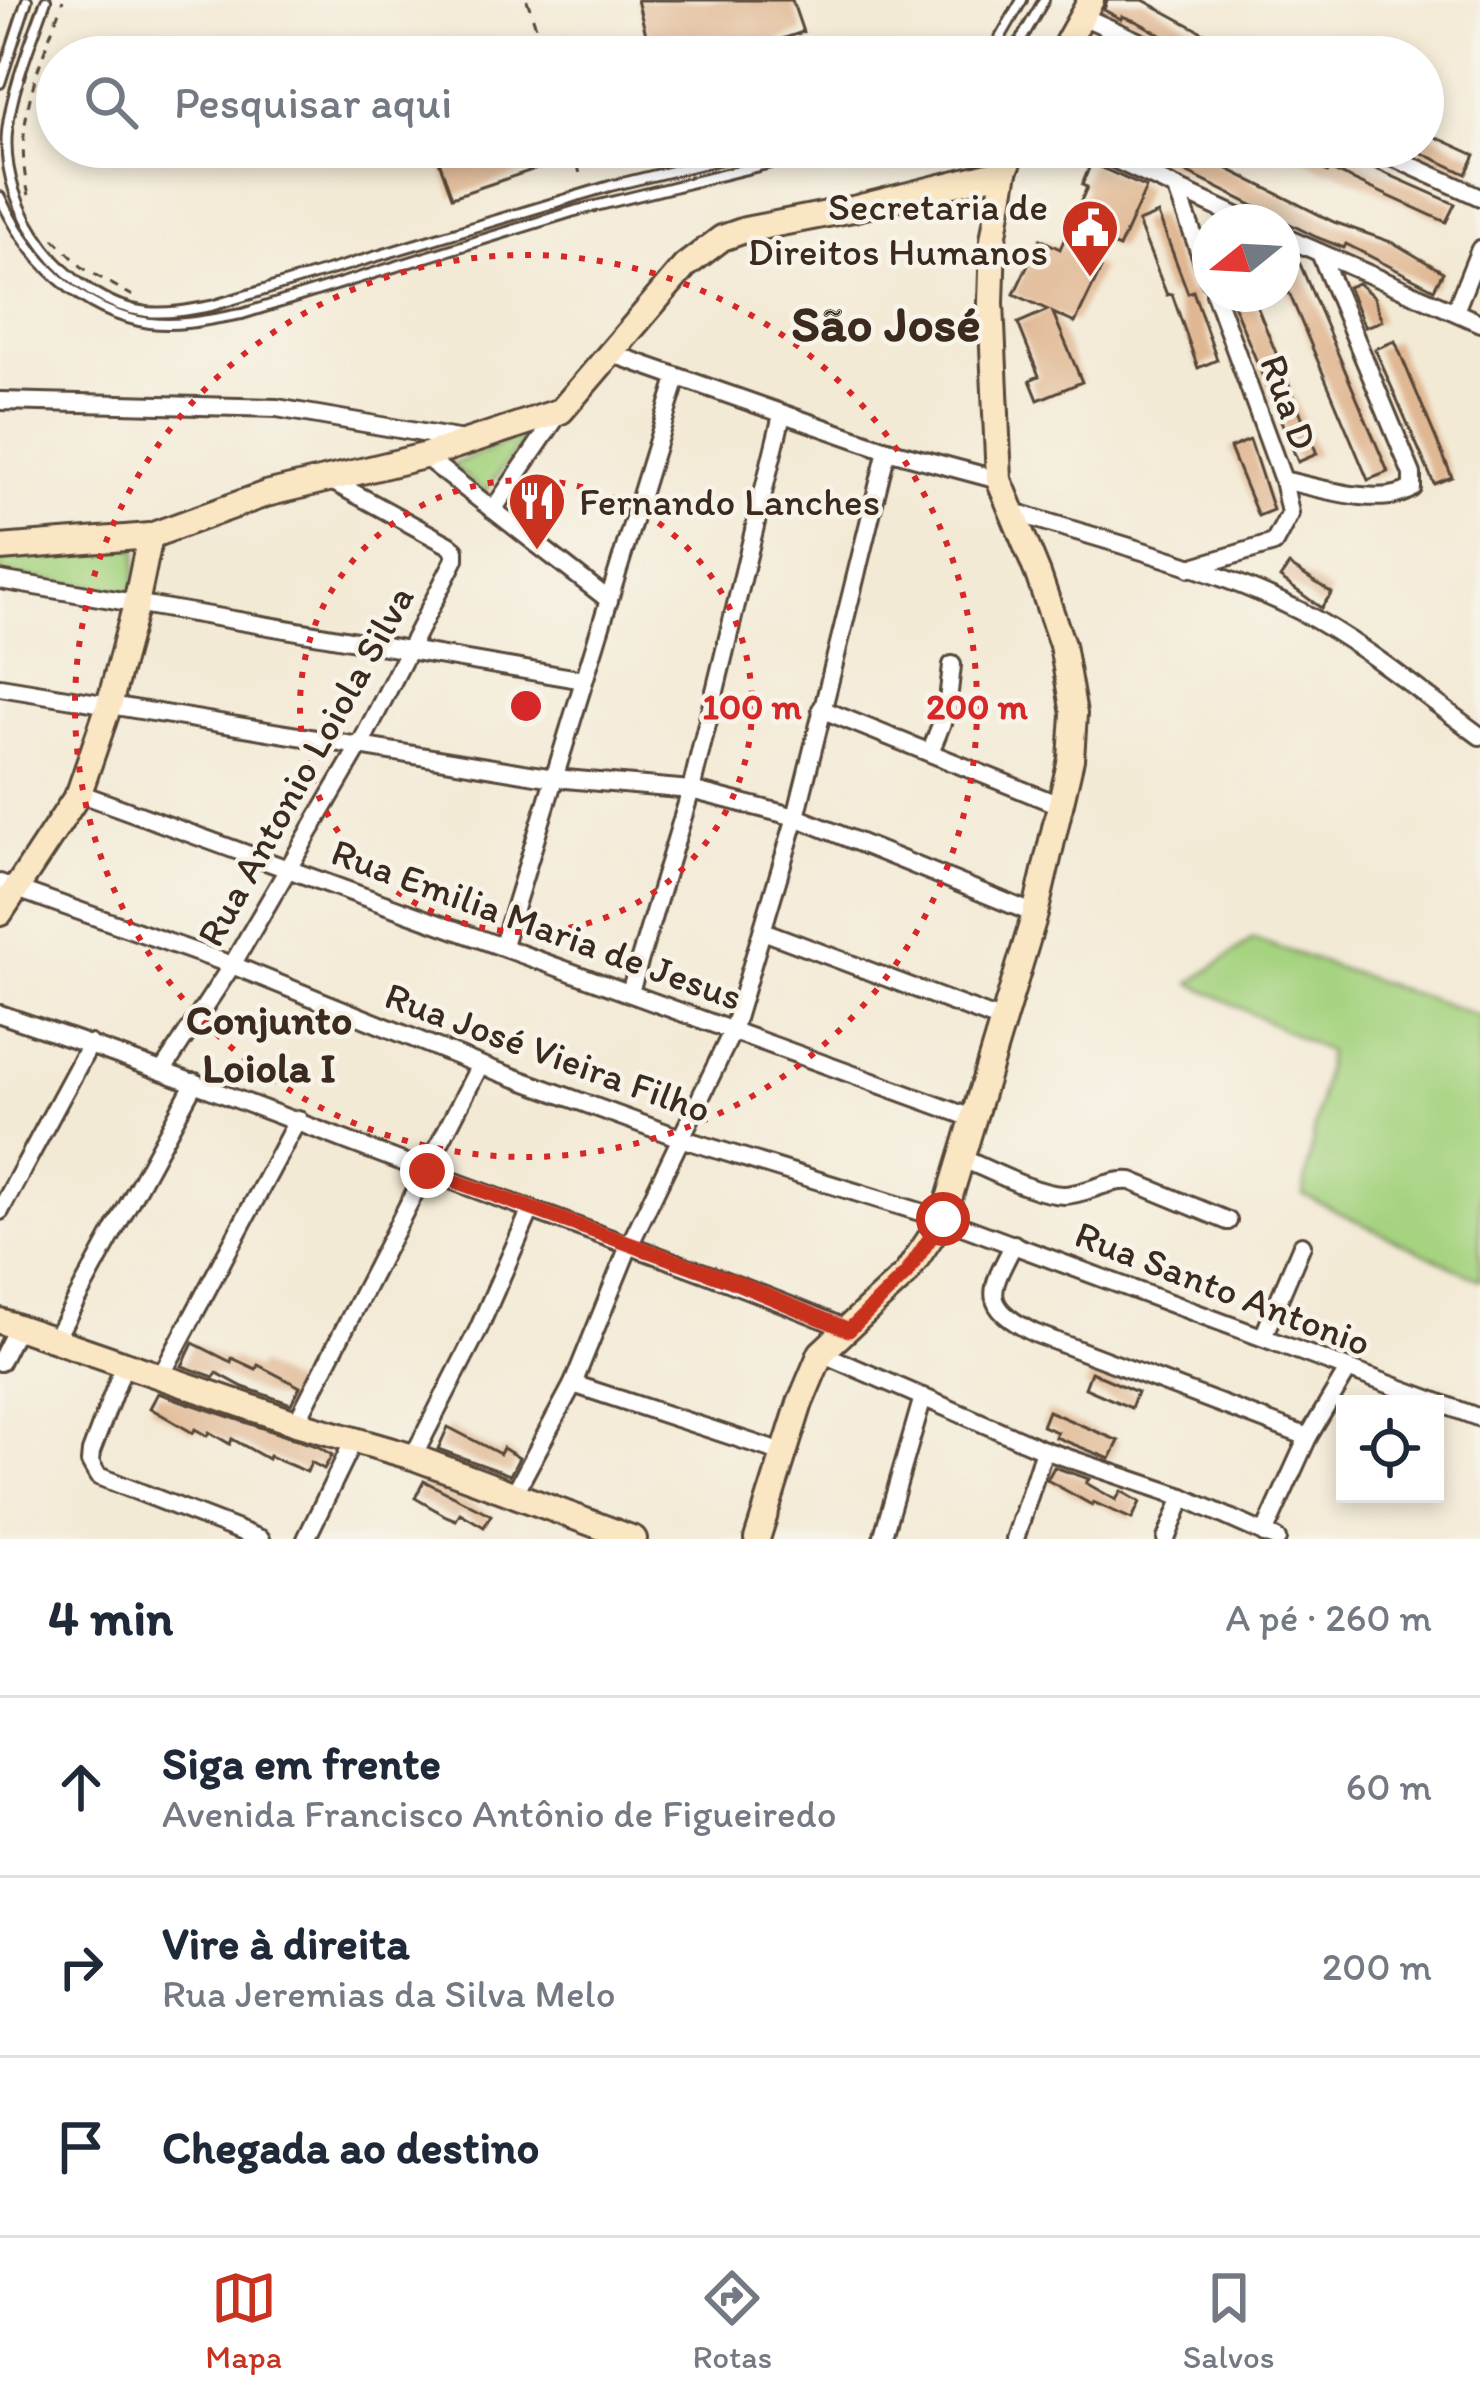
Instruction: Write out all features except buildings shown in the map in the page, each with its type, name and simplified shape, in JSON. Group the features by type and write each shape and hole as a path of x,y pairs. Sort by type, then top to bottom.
{"street":[{"path":"1071,36 1087,8 1136,36"},
{"path":"493,511 561,411 685,266 722,238 853,209 982,168"},
{"path":"757,1539 821,1353 906,1274 943,1219 1035,914 1071,759 1074,714 1062,645 1000,480 991,303 993,241 1008,168"},
{"path":"1131,168 1208,204"},
{"path":"1416,168 1480,197"},
{"path":"1177,190 1192,231"},
{"path":"1300,244 1480,322"},
{"path":"1455,311 1480,249"},
{"name":"Rua D","path":"1221,312 1282,480 1355,495 1408,491 1412,474 1320,253"},
{"path":"610,353 887,450 1000,480"},
{"path":"503,945 676,378"},
{"path":"0,401 277,408 470,441"},
{"path":"0,548 150,536 324,477 424,456 561,411"},
{"path":"630,992 691,790 782,415"},
{"path":"514,1494 573,1384 629,1246 732,1032 796,817 887,450"},
{"path":"424,456 609,600"},
{"name":"Rua Antonio Loiola Silva","path":"163,1070 232,965 359,747 453,567 455,550 324,477"},
{"path":"1190,568 1274,543 1290,513 1282,480"},
{"path":"1014,512 1190,568 1295,609 1333,630 1480,736"},
{"path":"0,913 7,886 79,793 109,705 150,536"},
{"path":"0,580 584,680"},
{"path":"931,750 947,710 952,665"},
{"path":"0,687 554,778 691,790 796,817 1035,914"},
{"path":"820,709 1059,805"},
{"name":"Rua Emilia Maria de Jesus","path":"79,793 972,1118"},
{"name":"Rua José Vieira Filho","path":"7,886 232,965 480,1065 683,1139 943,1219"},
{"path":"764,931 1002,1022"},
{"path":"0,1014 298,1119 427,1171 732,1281 849,1330"},
{"path":"0,1211 90,1044"},
{"path":"296,1423 480,1065"},
{"path":"55,1341 195,1082"},
{"path":"161,1376 298,1119"},
{"path":"961,1158 1054,1194 1131,1181 1228,1221"},
{"path":"413,1457 478,1330 531,1209"},
{"name":"Rua Santo Antonio","path":"943,1219 1480,1418"},
{"path":"1014,1244 991,1295 1005,1317 1034,1333 1307,1437"},
{"path":"1263,1337 1302,1245"},
{"path":"0,1362 9,1324 296,1423 413,1457 634,1539"},
{"path":"821,1353 1044,1450 1184,1497 1241,1532 1270,1536 1307,1437 1348,1370"},
{"path":"124,1365 91,1452 90,1462 98,1476 262,1539"},
{"path":"573,1384 783,1454"},
{"path":"882,1539 923,1397"},
{"path":"306,1539 354,1440"},
{"path":"1015,1539 1044,1450"},
{"path":"1166,1539 1184,1497"}],"lane":[{"path":"0,83 27,0"},
{"path":"46,0 18,80 7,133 14,198 43,248 64,269 97,292 144,311 175,313 211,306 610,186 685,168"},
{"path":"1001,36 1022,0"},
{"path":"1023,36 1043,0"},
{"path":"0,197 16,233 75,293 116,315 185,324 242,314 575,211 750,168"}],"path":[{"path":"50,36 63,0"},
{"path":"527,0 540,35"},
{"path":"35,213 22,164 23,122 36,74"},
{"path":"578,168 583,185"},
{"path":"47,232 83,268 147,301"}],"green space":[{"path":"528,434 485,493 451,465"},
{"path":"138,546 133,593 0,573 0,558"},
{"path":"1253,939 1480,1016 1480,1280 1303,1195 1328,1052 1191,983"}],"place":[{"name":"Secretaria de Direitos Humanos","path":"1090,279"},
{"name":"Fernando Lanches","path":"537,552"}],"district":[{"name":"São José","path":"886,323"},
{"name":"Conjunto Loiola I","path":"269,1043"}],"route":[{"path":"427,1171 732,1281 849,1330 906,1274 943,1219"}]}
